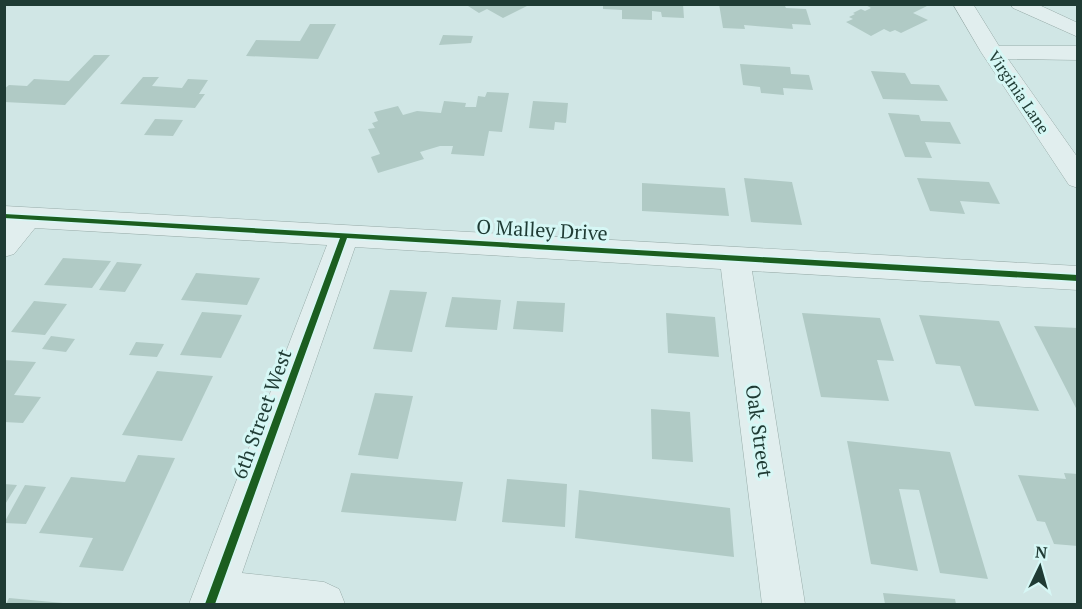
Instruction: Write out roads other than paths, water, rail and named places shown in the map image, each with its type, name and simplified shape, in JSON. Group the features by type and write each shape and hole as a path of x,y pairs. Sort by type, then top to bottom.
{"street":[{"name":"Virginia Lane","path":"963,4 992,52 1077,179"},
{"path":"1020,4 1077,31"},
{"path":"992,52 1077,53"},
{"path":"4,246 16,216"},
{"name":"O Malley Drive","path":"16,216 1077,278"},
{"name":"6th Street West","path":"213,598 345,235"},
{"name":"Oak Street","path":"735,258 783,604"},
{"path":"213,598 324,604"}]}
